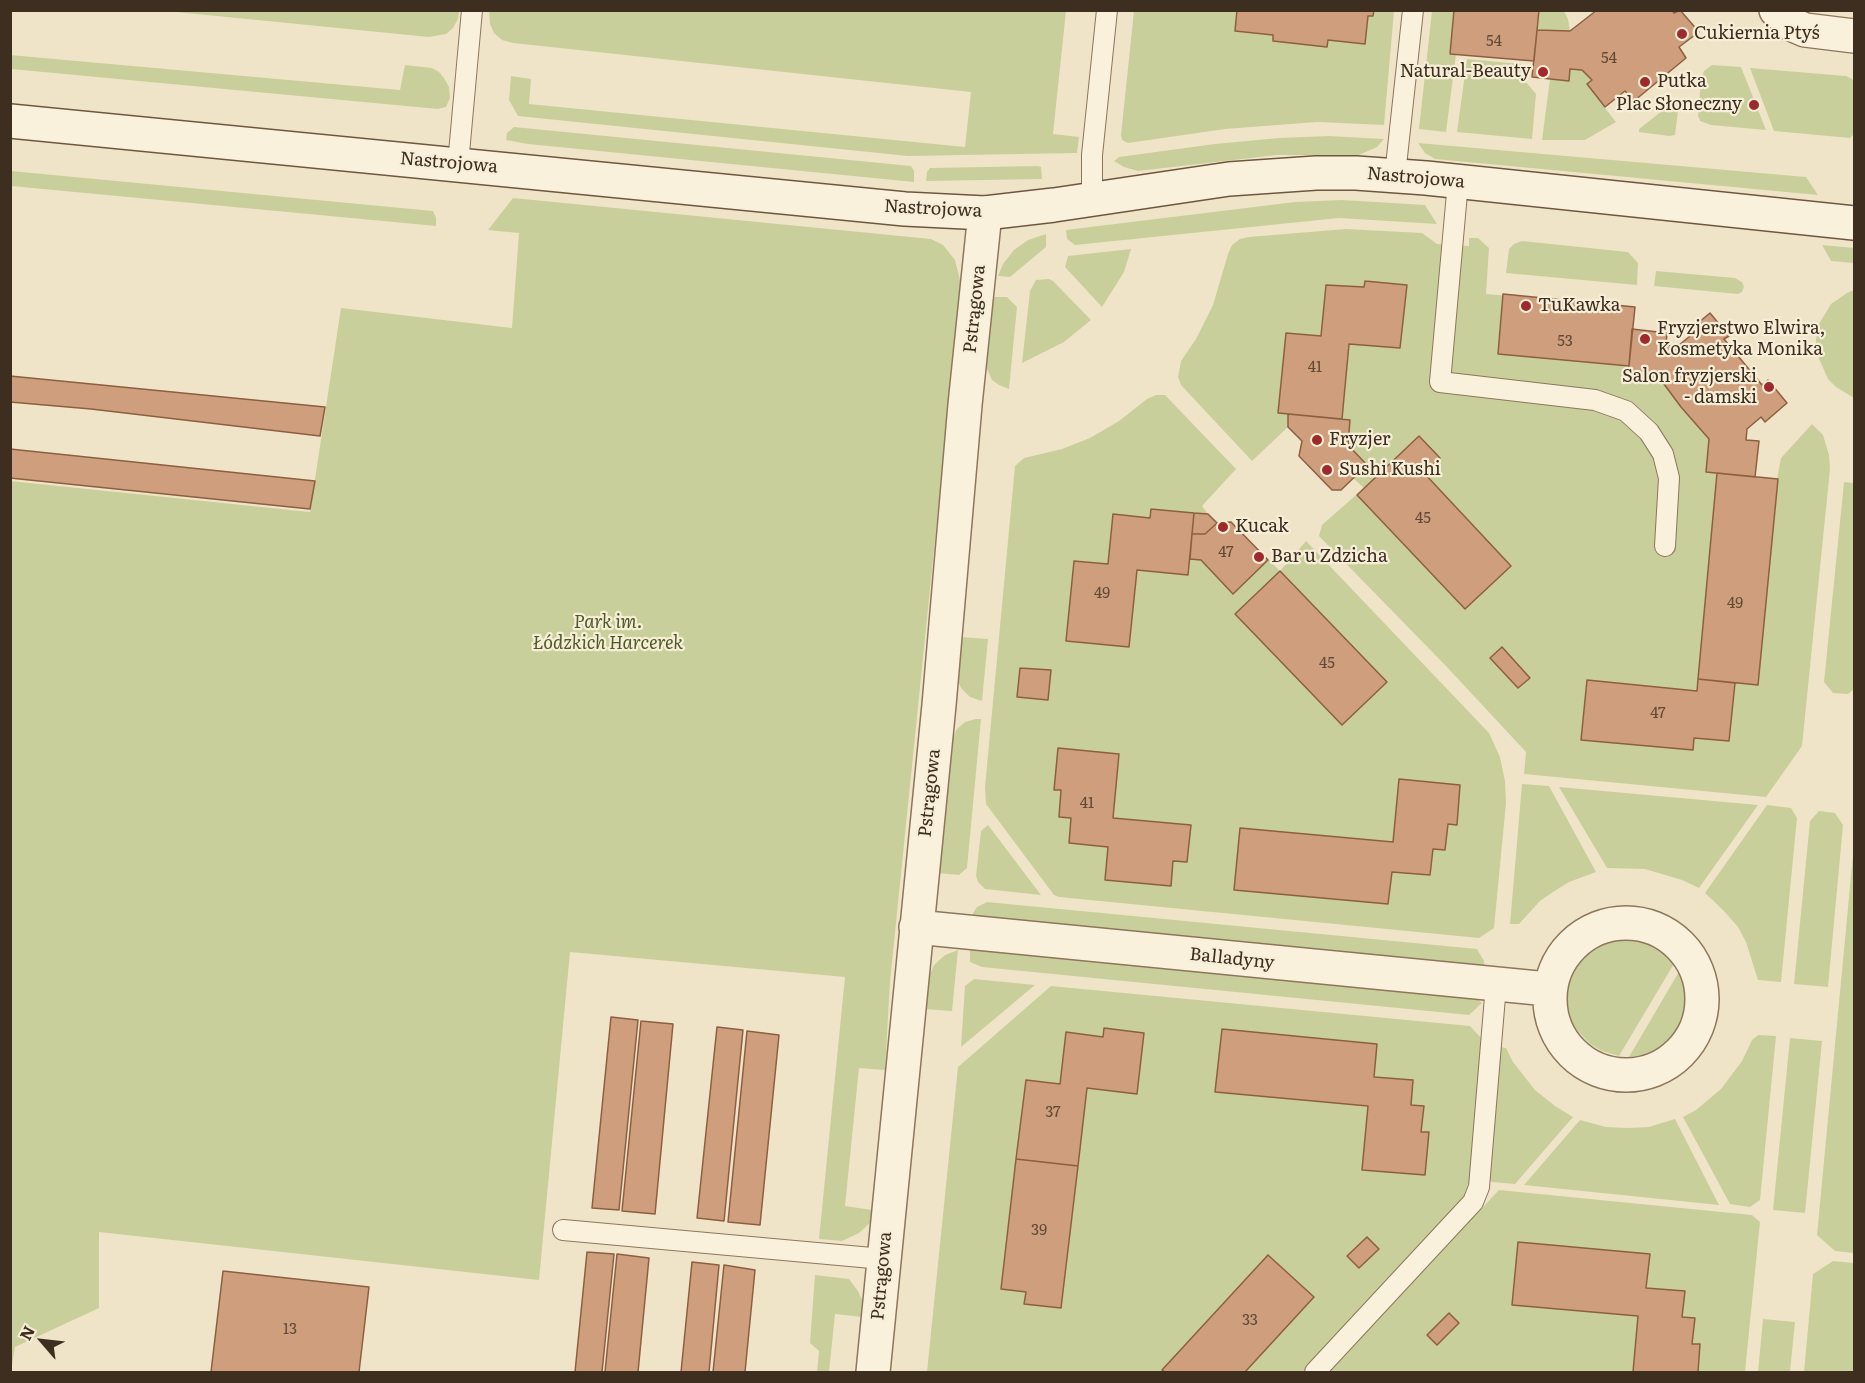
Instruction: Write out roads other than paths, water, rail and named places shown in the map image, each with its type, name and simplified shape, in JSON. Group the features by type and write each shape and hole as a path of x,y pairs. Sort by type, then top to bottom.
{"street":[{"path":"1776,10 1791,24 1805,30 1854,36"},
{"name":"Nastrojowa","path":"10,121 905,209 985,213 1228,178 1336,173 1395,175 1854,223"},
{"name":"Pstrągowa","path":"873,1372 985,213"},
{"path":"1618,922 1652,928 1676,942 1692,958 1699,970 1703,1000 1696,1028 1677,1056 1653,1070 1623,1073 1604,1071 1589,1065 1572,1053 1559,1036 1551,1017 1548,989 1556,968 1568,952 1598,929 1618,922"},
{"name":"Balladyny","path":"916,927 1548,989"}],"lane":[{"path":"458,164 472,10"},
{"path":"1092,199 1092,155 1107,10"},
{"path":"1395,175 1413,10"},
{"path":"1458,182 1440,382 1594,400 1626,411 1649,432 1663,454 1669,478 1665,546"},
{"path":"1315,1372 1473,1202 1479,1187 1496,985"},
{"path":"562,1230 883,1259"}],"place":[{"name":"Cukiernia Ptyś","path":"1682,34"},
{"name":"Natural-Beauty","path":"1543,72"},
{"name":"Putka","path":"1645,82"},
{"name":"Plac Słoneczny","path":"1754,105"},
{"name":"TuKawka","path":"1526,306"},
{"name":"Fryzjerstwo Elwira, Kosmetyka Monika","path":"1645,339"},
{"name":"Salon fryzjerski - damski","path":"1769,387"},
{"name":"Fryzjer","path":"1317,440"},
{"name":"Sushi Kushi","path":"1327,470"},
{"name":"Kucak","path":"1223,527"},
{"name":"Bar u Zdzicha","path":"1259,557"}],"park label":[{"name":"Park im. Łódzkich Harcerek","path":"608,633"}]}
